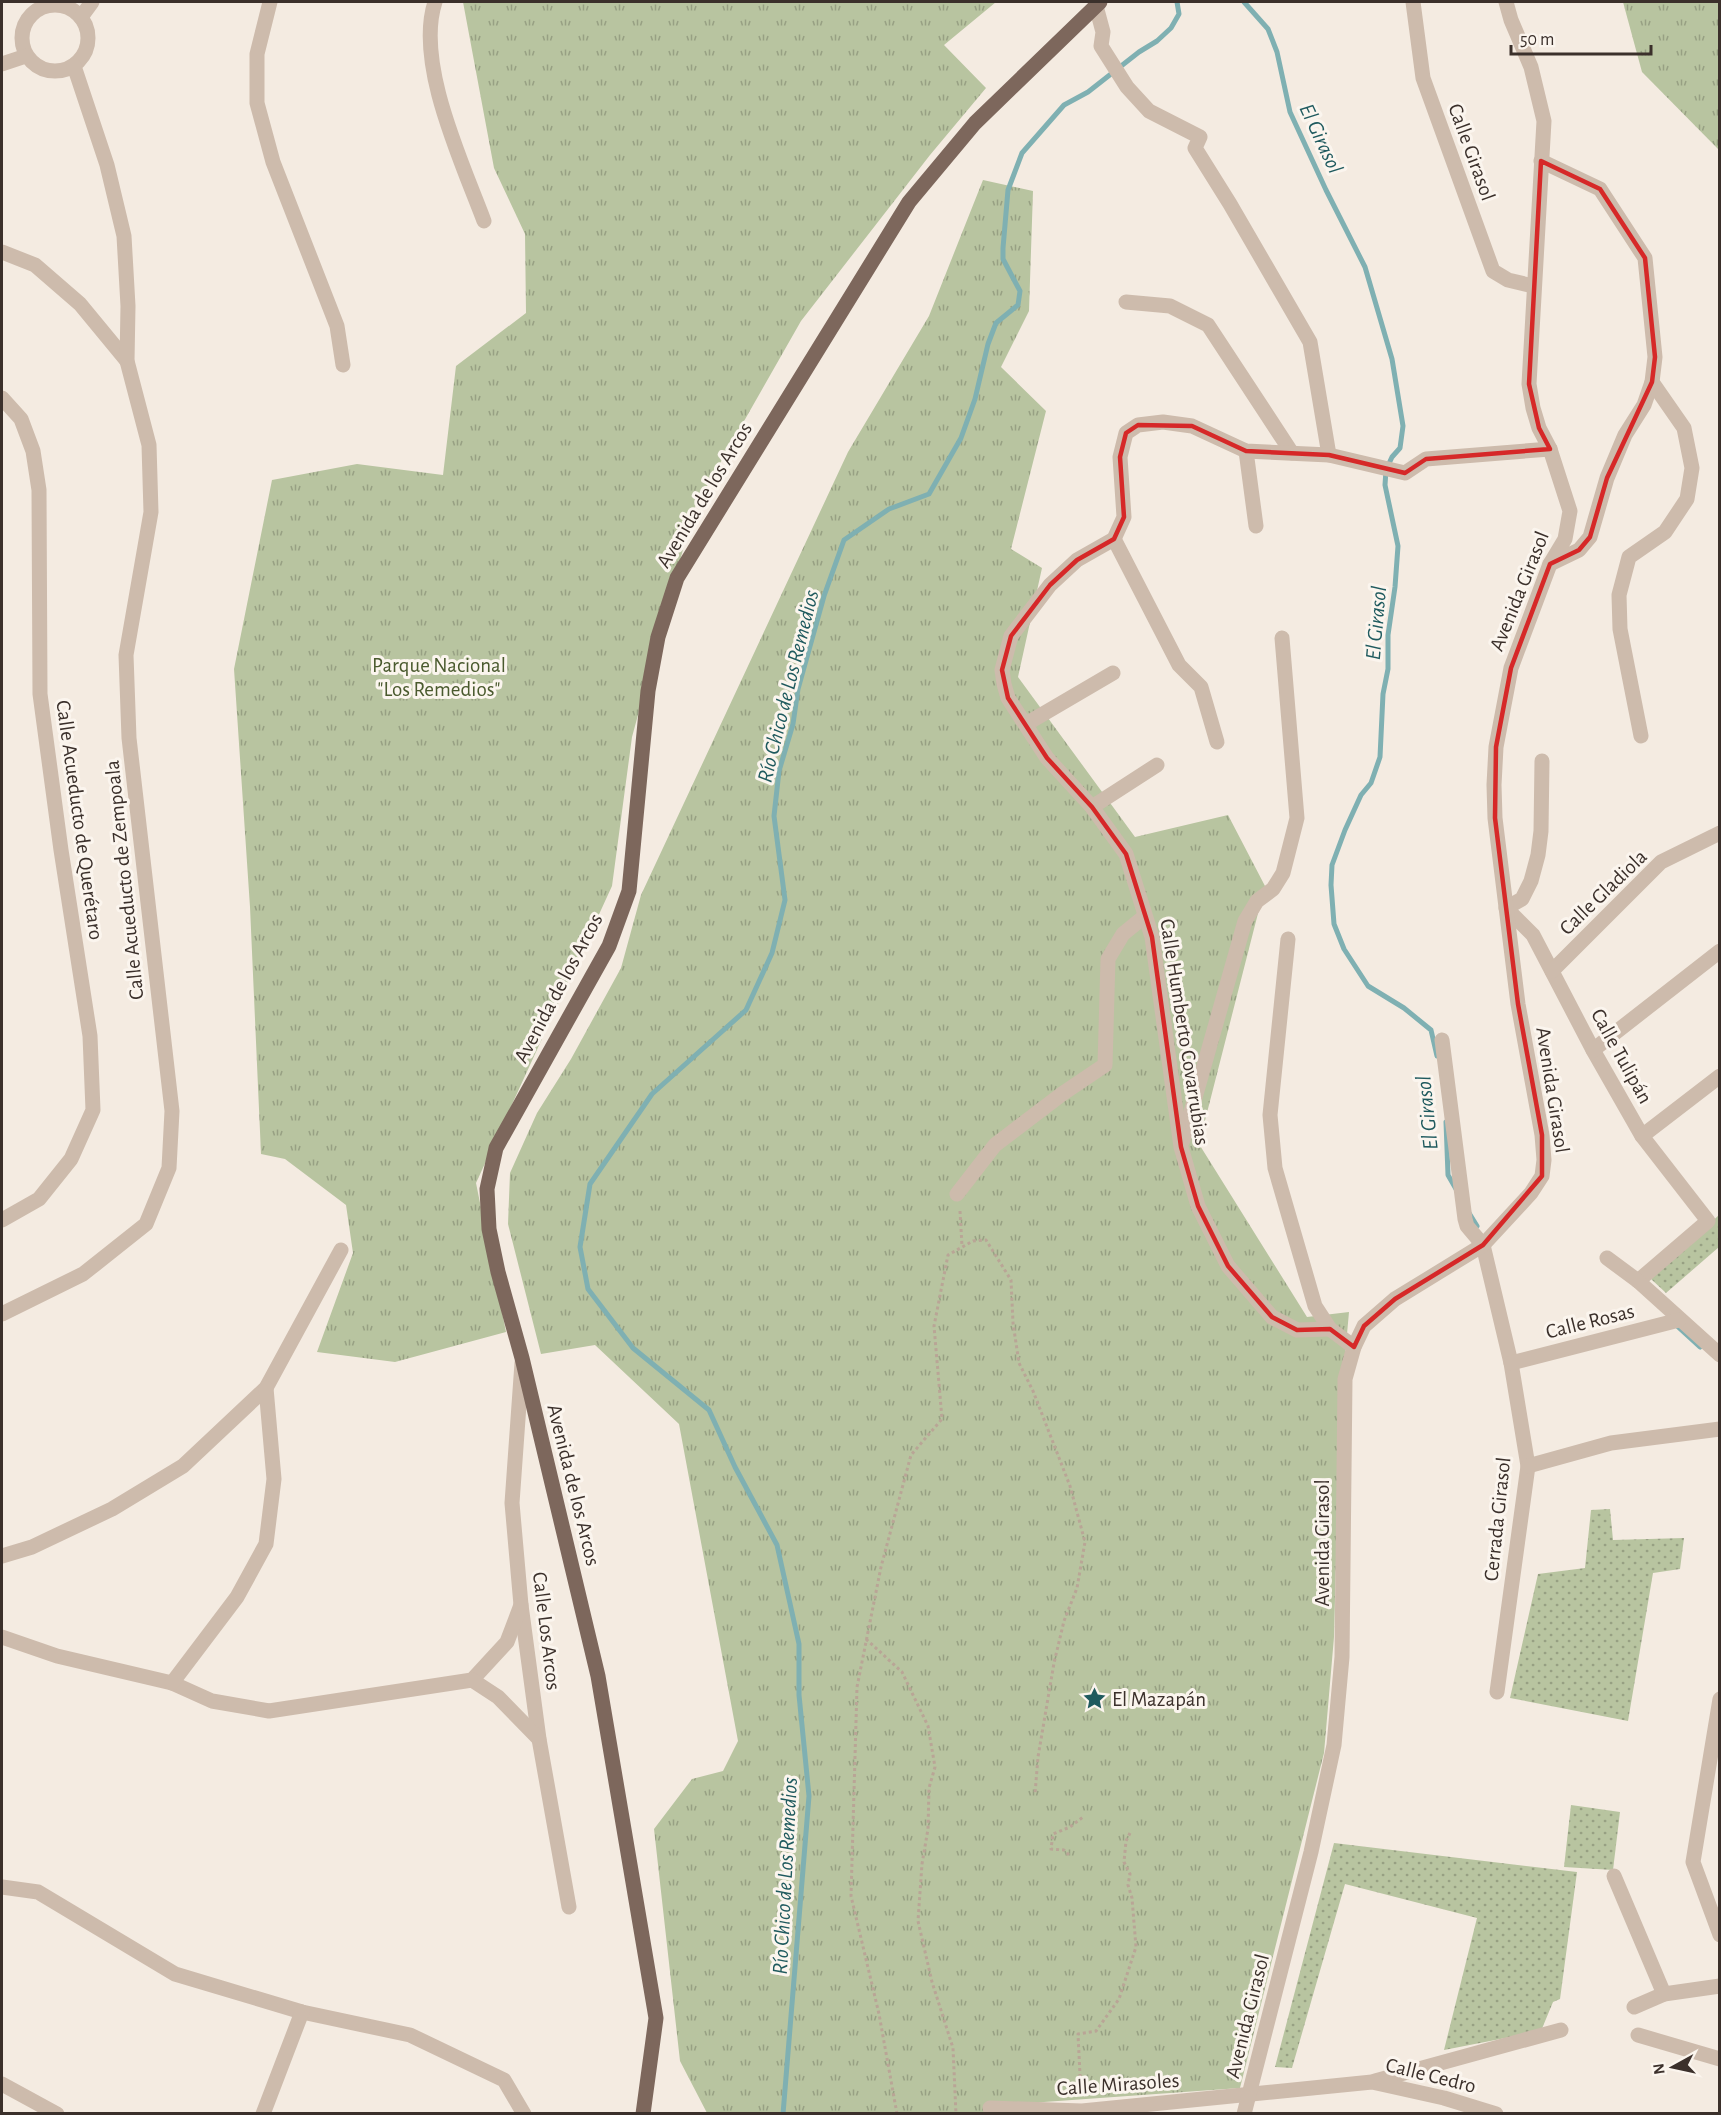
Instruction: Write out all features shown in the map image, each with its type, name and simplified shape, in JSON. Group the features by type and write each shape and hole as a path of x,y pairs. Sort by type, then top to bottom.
{"main road":[{"name":"Avenida de los Arcos","path":"643,2114 656,2018 598,1676 522,1358 498,1272 489,1229 487,1189 496,1148 609,946 629,891 648,691 658,637 677,578 909,202 975,123 1098,4"}],"street":[{"path":"81,17 92,2"},
{"path":"270,2 257,54 257,103 273,162 337,326 343,365"},
{"path":"435,2 431,14 431,54 440,100 484,221"},
{"name":"Calle Girasol","path":"1413,2 1424,78 1492,272 1508,280 1533,286"},
{"name":"Avenida Girasol","path":"1244,2114 1311,1852 1334,1745 1342,1657 1345,1379 1354,1347 1364,1326 1395,1299 1483,1245 1531,1193 1542,1176 1544,1160 1542,1135 1518,1004 1495,818 1496,747 1511,668 1550,564 1565,539 1570,511 1550,449 1539,428 1529,384 1544,122 1531,68 1506,2"},
{"path":"47,4 66,6 81,17 87,29 88,43 84,56 74,66 62,72 48,72 35,66 26,56 22,34 27,21 35,12 47,4"},
{"path":"1098,4 1103,32 1101,46 1123,81 1149,111 1200,136 1195,148 1310,342 1329,455"},
{"path":"2,64 26,56"},
{"path":"74,66 107,165 124,236 128,306 127,361"},
{"path":"1541,161 1599,189 1645,258 1655,357 1652,382 1644,405 1625,435 1607,478 1590,537 1579,550 1550,564"},
{"path":"2,252 35,265 80,304 127,361"},
{"path":"1126,302 1170,306 1208,325 1292,453"},
{"name":"Calle Acueducto de Zempoala","path":"2,1314 82,1274 146,1224 169,1168 171,1111 129,738 126,655 151,512 149,445 127,361"},
{"path":"1641,736 1620,629 1620,595 1629,557 1665,532 1687,499 1692,468 1683,428 1652,382"},
{"name":"Calle Acueducto de Querétaro","path":"2,398 21,419 33,451 39,490 40,694 90,1036 93,1110 71,1159 39,1199 2,1220"},
{"path":"1217,742 1201,687 1179,665 1114,539 1124,517 1120,457 1126,433 1138,425 1163,422 1192,426 1246,451 1329,455 1405,473 1426,459 1550,449"},
{"path":"1246,451 1256,526"},
{"name":"Calle Humberto Covarrubias","path":"1114,539 1077,560 1050,585 1011,636 1002,670 1004,684 1008,698 1047,758 1092,807 1126,854 1152,938 1181,1147 1198,1206 1228,1266 1272,1317 1297,1330 1330,1329"},
{"path":"1181,1147 1245,921 1257,901 1273,889 1283,873 1298,818 1282,638"},
{"path":"1026,724 1113,673"},
{"path":"1506,908 1522,899 1531,881 1538,855 1541,831 1542,761"},
{"path":"1092,807 1157,765"},
{"name":"Calle Gladiola","path":"1552,971 1661,862 1719,833"},
{"name":"Calle Tulipán","path":"1506,908 1533,935 1593,1050 1642,1136 1707,1221"},
{"path":"957,1194 995,1145 1062,1094 1105,1065 1108,959 1123,934 1145,916"},
{"path":"1288,939 1270,1115 1275,1168 1315,1306 1330,1329 1354,1347"},
{"path":"1593,1050 1719,951"},
{"path":"1442,1040 1465,1219 1467,1226 1483,1245"},
{"path":"1642,1136 1719,1076"},
{"name":"Calle Rosas","path":"1638,1281 1707,1221"},
{"name":"Cerrada Girasol","path":"1483,1245 1511,1362 1528,1466 1497,1692"},
{"path":"2,1556 32,1547 112,1509 183,1466 266,1388 341,1250"},
{"path":"1607,1258 1638,1281 1678,1320 1719,1355"},
{"name":"Calle Rosas","path":"1511,1362 1678,1320"},
{"name":"Calle Los Arcos","path":"522,1358 512,1503 521,1605 539,1739 569,1907"},
{"path":"172,1683 237,1597 266,1544 274,1479 266,1388"},
{"path":"1528,1466 1611,1443 1719,1429"},
{"path":"2,1637 57,1656 172,1683 212,1701 269,1711 472,1680 507,1642 521,1605"},
{"path":"472,1680 498,1697 539,1739"},
{"path":"1719,1699 1693,1862 1719,1935"},
{"path":"1614,1876 1664,1994"},
{"path":"2,1887 38,1892 175,1974 302,2012 410,2035 504,2080 524,2114"},
{"path":"1634,2007 1664,1994 1719,1986"},
{"path":"263,2114 302,2012"},
{"path":"1372,2082 1561,2030"},
{"path":"1638,2035 1719,2059"},
{"name":"Calle Cedro","path":"1249,2095 1372,2082 1444,2106 1496,2114"},
{"path":"2,2084 57,2114"},
{"name":"Calle Mirasoles","path":"990,2108 1082,2112 1249,2095"}],"path":[{"path":"957,1194 962,1247"},
{"path":"897,2114 879,2014 850,1896 857,1687 880,1567 911,1455 942,1419 934,1326 948,1255 973,1241 986,1240 1011,1280 1013,1323 1019,1363 1070,1486 1085,1542 1077,1588 1064,1621 1054,1663 1038,1756 1035,1794"},
{"path":"866,1639 902,1672 928,1726 935,1767 929,1788 928,1829 922,1864 918,1921 932,1982 953,2048 956,2114"},
{"path":"1069,1855 1064,1850 1051,1849 1053,1834 1070,1827 1083,1817"},
{"path":"1082,2112 1078,2034 1096,2031 1110,2013 1119,1999 1136,1947 1132,1898 1128,1885 1130,1874 1124,1862 1130,1833"}],"highlighted area":[{"path":"1541,161 1600,189 1645,258 1655,357 1652,382 1607,478 1590,537 1579,550 1550,564 1511,668 1496,747 1495,818 1518,1004 1542,1135 1542,1176 1483,1245 1395,1299 1364,1326 1354,1347 1330,1329 1297,1330 1272,1317 1228,1266 1198,1206 1181,1147 1152,937 1126,854 1092,807 1047,758 1008,698 1002,670 1011,636 1050,585 1077,560 1114,539 1124,517 1120,457 1126,433 1138,425 1192,426 1246,451 1329,455 1405,473 1426,459 1550,449 1539,428 1529,384"}],"green space":[{"name":"Parque Nacional \"Los Remedios\"","path":"463,2 996,2 944,45 986,88 930,155 801,321 694,509 632,737 612,886 476,1183 506,1332 395,1362 317,1352 353,1253 346,1205 285,1159 261,1154 250,907 234,669 272,480 357,464 443,475 456,366 526,313 525,234 494,168"},
{"path":"1623,2 1719,2 1719,150 1642,72"},
{"path":"983,180 1033,191 1029,311 1001,367 1046,411 1011,549 1042,568 1018,677 1135,837 1228,815 1265,886 1199,1144 1307,1317 1349,1312 1340,1411 1334,1637 1324,1753 1240,2088 1015,2104 1015,2113 707,2113 680,2061 654,1829 692,1779 723,1771 738,1741 679,1424 595,1345 541,1354 508,1224 510,1173 537,1113 571,1059 621,968 641,895 848,452 929,316"},
{"path":"1719,1215 1719,1247 1666,1293 1650,1278"},
{"path":"1610,1509 1613,1540 1684,1538 1680,1569 1653,1573 1628,1721 1510,1698 1538,1574 1585,1568 1591,1510"},
{"path":"1571,1805 1620,1812 1613,1870 1564,1867"},
{"path":"1334,1843 1577,1872 1560,1999 1553,2002 1541,2031 1444,2050 1477,1918 1345,1884 1292,2068 1275,2067"}],"waterway":[{"name":"Río Chico de Los Remedios","path":"783,2114 809,1796 799,1695 799,1644 777,1545 735,1467 709,1410 633,1348 588,1289 580,1247 590,1184 652,1094 746,1010 772,953 785,900 774,816 779,771 793,724 798,689 824,596 844,540 889,509 929,494 961,438 975,399 988,344 996,323 1018,305 1020,291 1003,259 1003,248 1008,190 1022,153 1064,105 1088,92 1171,28 1179,14 1177,2"},
{"name":"El Girasol","path":"1244,2 1268,29 1277,52 1290,112 1365,267 1392,359 1403,426 1400,448 1392,457 1386,470 1385,485 1398,546 1388,635 1388,669 1383,694 1380,757 1371,783 1361,795 1345,830 1332,865 1331,885 1334,924 1344,949 1368,986 1404,1008 1431,1030 1437,1056"},
{"name":"El Girasol","path":"1446,1122 1448,1175 1456,1189"},
{"name":"El Girasol","path":"1469,1213 1477,1226"},
{"name":"El Girasol","path":"1676,1325 1700,1347"}],"place":[{"name":"El Mazapán","path":"1094,1699"}]}
